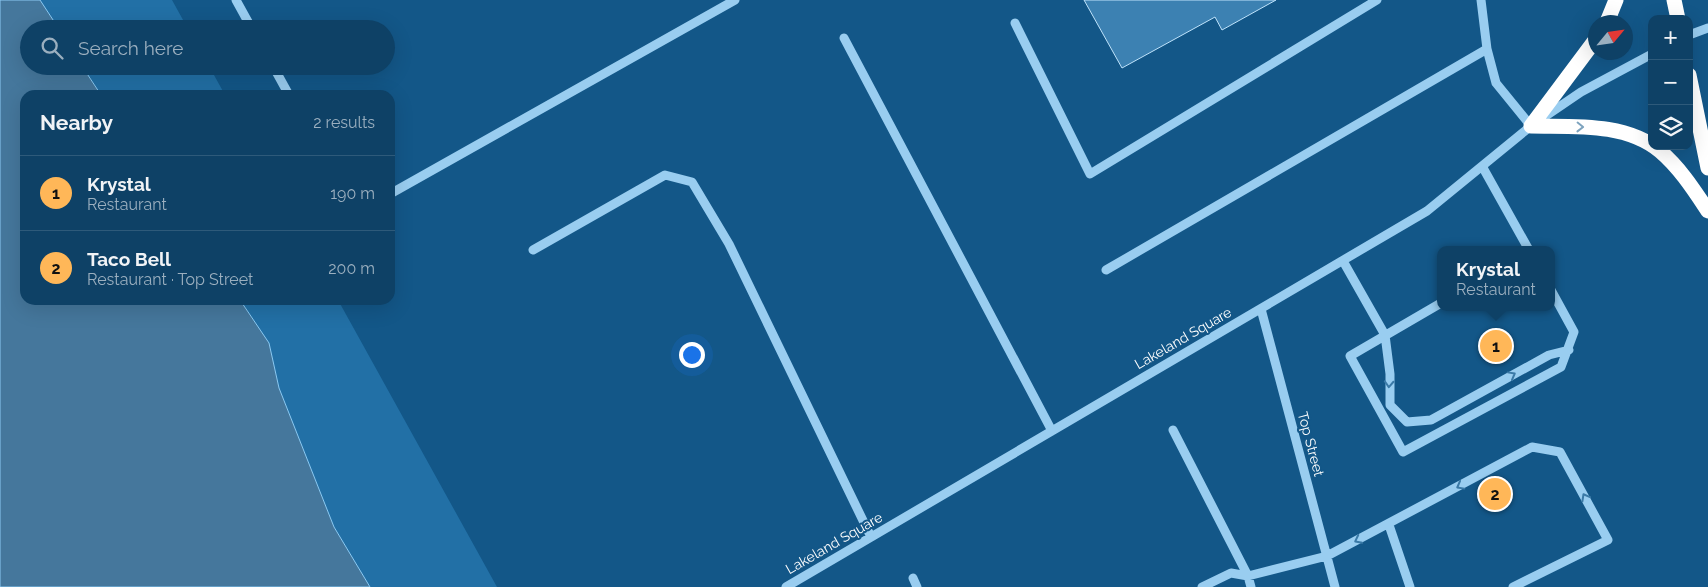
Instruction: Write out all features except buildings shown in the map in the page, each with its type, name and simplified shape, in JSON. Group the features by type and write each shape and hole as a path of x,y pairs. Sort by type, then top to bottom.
{"highway":[{"path":"1610,15 1616,0"},
{"path":"1674,0 1677,15"},
{"path":"1531,126 1588,50"},
{"path":"1693,95 1708,168"},
{"path":"1531,126 1597,127 1634,136 1660,151 1686,179 1708,211"}],"street":[{"path":"236,0 247,20"},
{"path":"395,191 735,0"},
{"path":"1015,23 1090,174 1377,0"},
{"path":"1481,0 1487,49 1496,83 1531,126"},
{"path":"1693,34 1708,28"},
{"path":"844,38 1052,431"},
{"path":"1106,270 1487,49"},
{"name":"Lakeland Square","path":"786,587 1427,211 1531,126 1581,92 1648,56"},
{"path":"278,75 286,90"},
{"path":"1482,166 1527,246"},
{"path":"533,250 665,175 692,182 729,244 871,537"},
{"path":"1343,261 1385,335 1390,374 1390,405 1407,422 1419,423 1431,420 1549,355 1569,350"},
{"path":"1437,305 1350,356 1403,452 1561,367 1569,350 1574,332 1555,297"},
{"name":"Top Street","path":"1261,309 1335,587"},
{"path":"1173,430 1248,576 1251,587"},
{"path":"1202,587 1231,573 1248,576 1327,556 1389,525 1532,447 1560,452 1608,540 1513,587"},
{"path":"1389,525 1410,587"},
{"path":"913,578 917,587"}],"shaded area":[{"path":"0,0 40,0 53,20 20,20 20,75 88,75 98,90 20,90 20,305 243,305 269,343 279,388 334,527 370,587 0,587"},
{"path":"40,0 172,0 183,20 53,20"},
{"path":"88,75 214,75 222,90 98,90"},
{"path":"243,305 341,305 497,587 370,587 334,527 279,388 269,343"}],"place":[{"name":"Krystal","path":"1496,346"},
{"name":"Taco Bell","path":"1495,494"}]}
